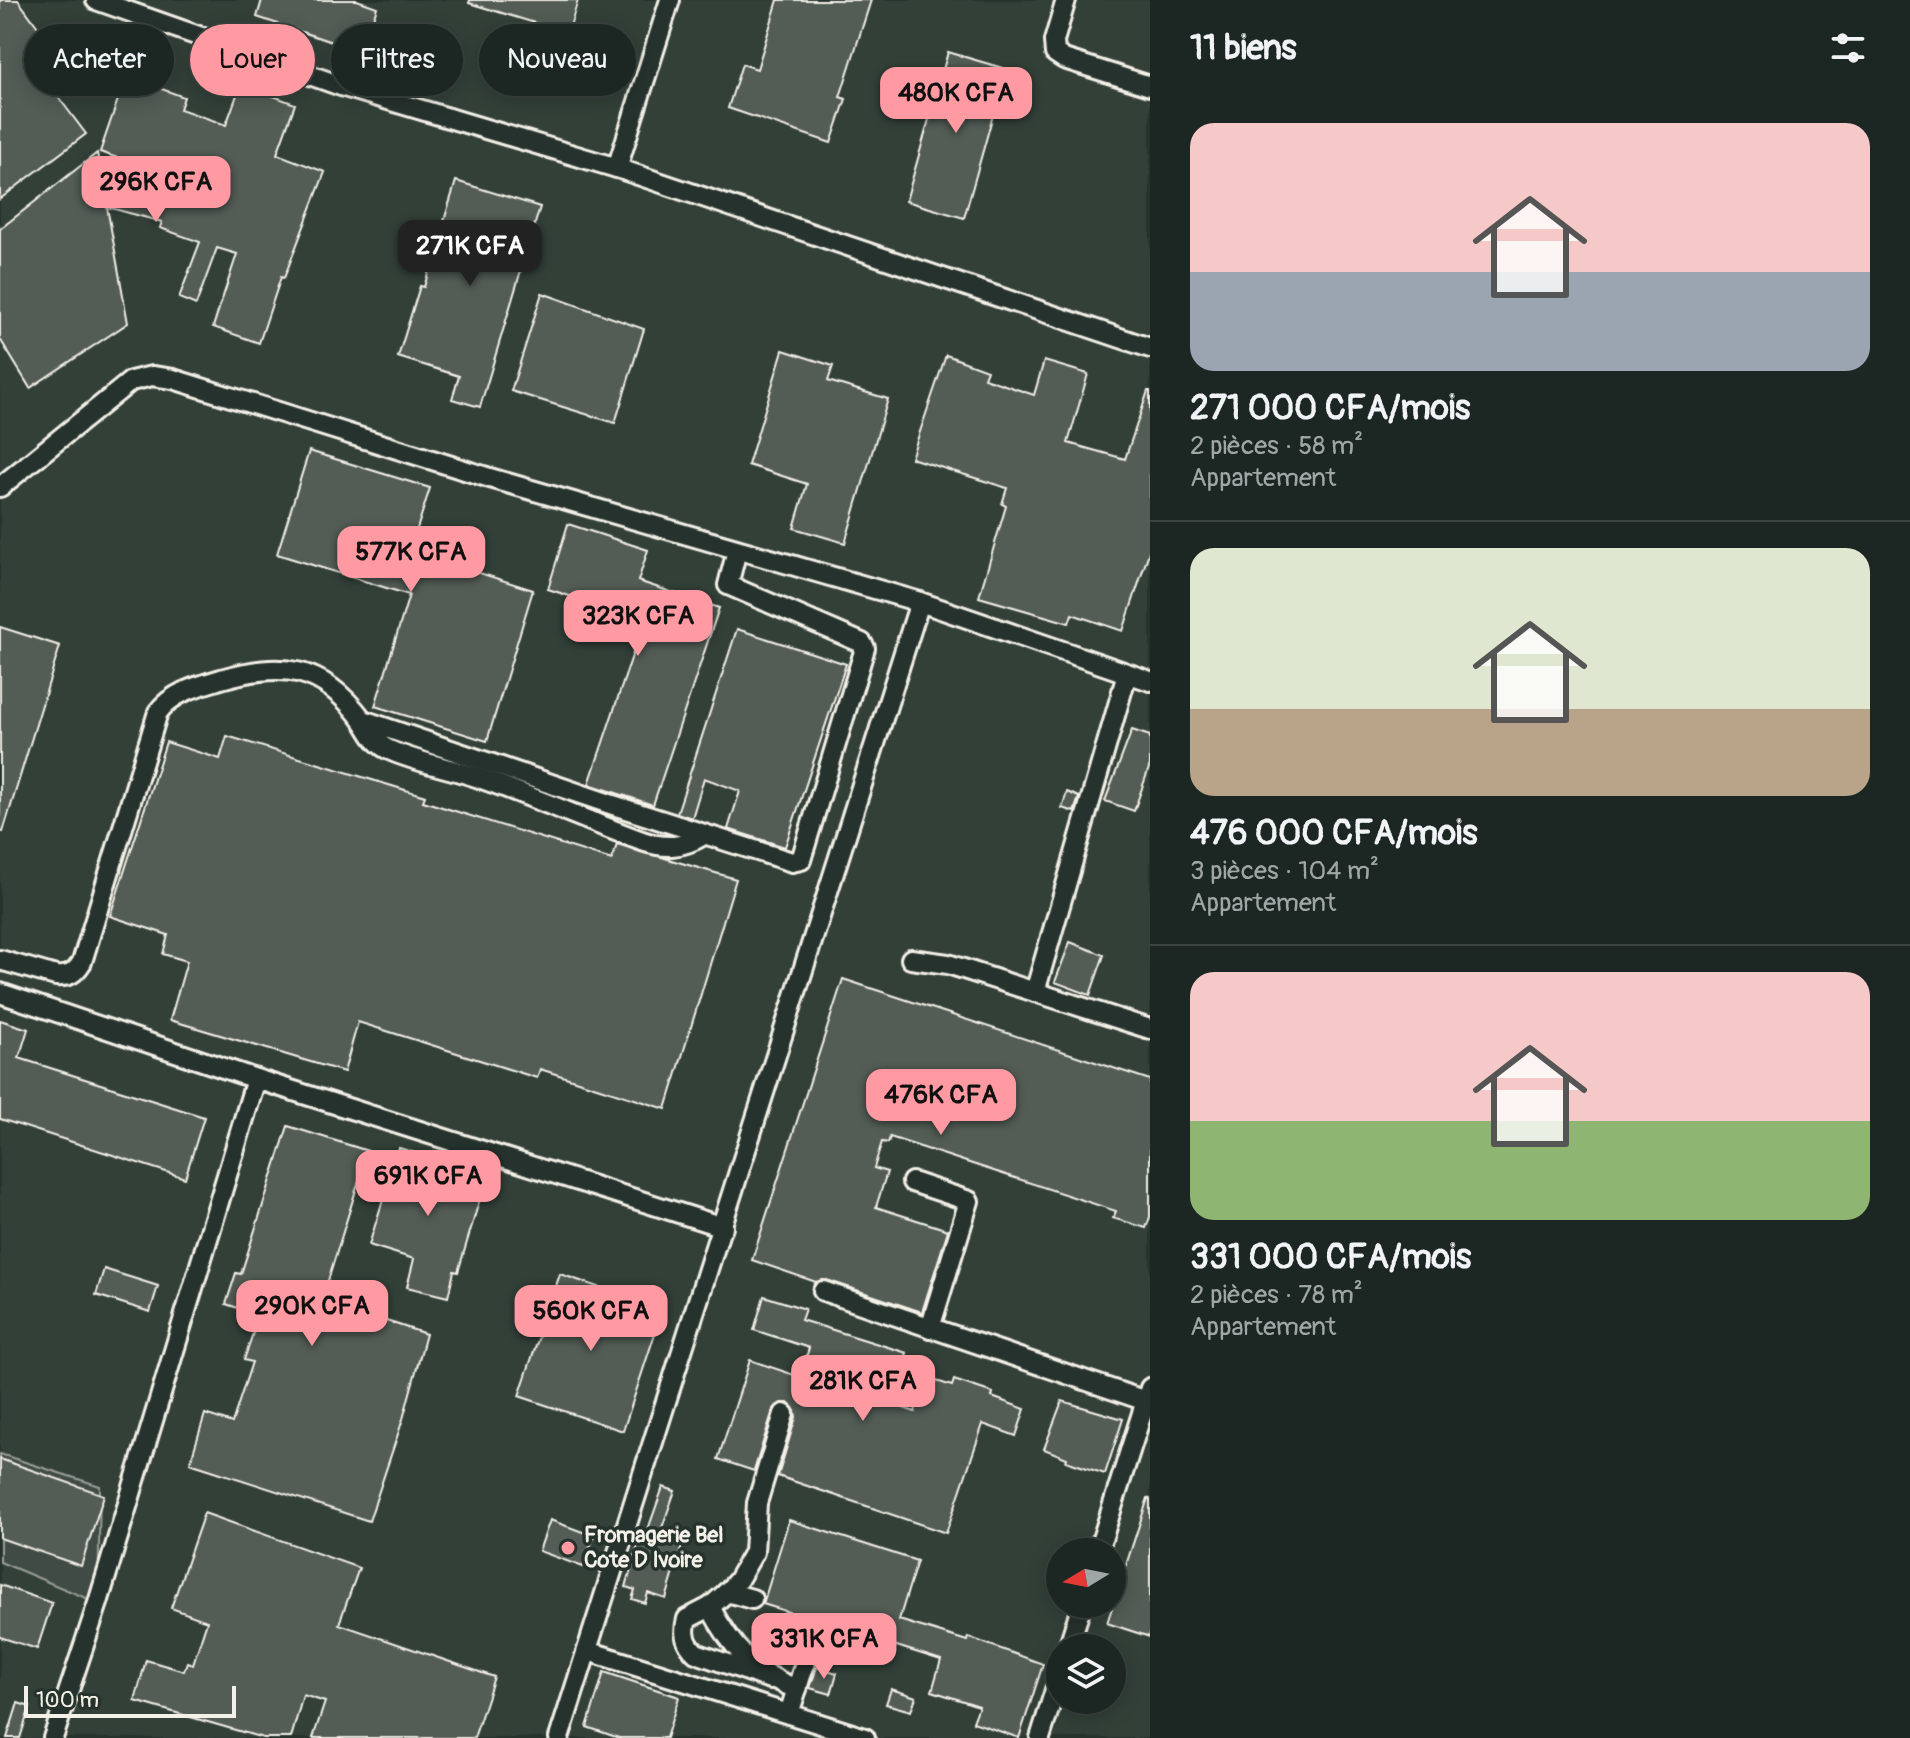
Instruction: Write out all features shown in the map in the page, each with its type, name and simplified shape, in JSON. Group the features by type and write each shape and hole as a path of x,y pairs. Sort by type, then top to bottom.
{"lane":[{"path":"96,0 341,86 617,168 1150,348"},
{"path":"617,168 670,0"},
{"path":"1066,0 1054,41 1055,53 1064,59 1150,86"},
{"path":"0,487 131,381 152,376 173,379 490,478 920,602 1150,681"},
{"path":"0,960 56,976 65,976 77,970 158,712 175,696 245,672 270,668 296,670 340,695 363,720 372,737 392,752 480,778 660,847 680,847 704,835 792,862 801,860 865,653 862,643 728,585 737,550"},
{"path":"559,1738 920,602"},
{"path":"1035,992 1127,674"},
{"path":"911,959 948,964 1150,1029"},
{"path":"0,993 256,1079 723,1227"},
{"path":"53,1738 103,1588 256,1079"},
{"path":"912,1182 969,1201 930,1328"},
{"path":"823,1291 930,1328 1148,1394 1102,1538"},
{"path":"784,1414 757,1503 754,1552 738,1580 727,1592 710,1607 687,1619 684,1628 688,1645 696,1653 797,1689"},
{"path":"727,1592 752,1599"},
{"path":"710,1607 724,1634 770,1679"},
{"path":"789,1714 813,1637"},
{"path":"588,1651 865,1738"},
{"path":"1040,1738 1048,1714"}],"shaded area":[{"path":"0,0 1150,0 1150,1738 0,1738"},
{"path":"0,1454 100,1486 98,1603 0,1562"}],"building":[{"path":"0,0 18,0 36,24 24,24 24,96 58,96 86,134 0,199"},
{"path":"262,0 357,0 377,7 371,24 331,24 331,42 315,36 315,24 278,24 257,17"},
{"path":"470,0 578,0 571,24 538,24 469,3"},
{"path":"778,0 871,0 840,97 846,99 831,143 728,108 742,64 757,69"},
{"path":"948,52 1006,69 964,218 906,201"},
{"path":"174,93 184,97 180,109 226,125 237,96 273,96 295,104 277,154 325,172 284,278 281,277 259,343 213,327 237,254 217,248 196,305 179,298 200,242 160,228 162,222 107,207 128,323 30,388 0,339 0,229 97,153 102,180 161,197 169,175 100,152 119,96 174,96"},
{"path":"456,181 540,207 480,407 452,399 459,376 398,357 420,286 424,287"},
{"path":"542,293 644,329 615,423 511,391"},
{"path":"783,350 833,366 828,381 888,399 845,543 794,528 807,484 748,465"},
{"path":"946,355 987,370 984,378 1034,395 1044,361 1088,374 1068,443 1125,459 1150,391 1150,549 1123,631 1072,614 1069,623 979,597 1006,506 1002,504 1007,488 911,458"},
{"path":"309,451 430,488 410,551 533,590 487,741 375,706 409,595 277,554"},
{"path":"568,524 648,550 638,581 719,608 653,805 589,784 644,620 548,589"},
{"path":"0,627 60,646 3,832 0,831"},
{"path":"737,629 846,664 785,847 728,829 740,791 704,778 692,818 677,813"},
{"path":"1132,730 1150,736 1150,765 1134,811 1105,801"},
{"path":"227,736 425,796 423,801 612,860 617,844 736,879 666,1109 540,1069 537,1078 358,1022 344,1072 170,1020 187,961 163,954 168,935 110,916 166,742 220,759"},
{"path":"1067,792 1079,797 1074,812 1062,808"},
{"path":"1070,942 1104,955 1090,995 1055,982"},
{"path":"843,979 1150,1080 1150,1217 1146,1228 1113,1218 1116,1211 890,1137 888,1143 882,1142 874,1168 887,1172 876,1207 948,1230 922,1312 827,1280 816,1282 752,1260"},
{"path":"0,1020 28,1029 19,1058 204,1117 185,1178 0,1119"},
{"path":"288,1126 368,1151 322,1300 426,1334 403,1419 369,1521 190,1463 205,1414 232,1423 252,1362 244,1360 259,1315 226,1304 236,1273 241,1274"},
{"path":"399,1148 487,1175 448,1297 407,1287 414,1259 369,1245"},
{"path":"104,1269 158,1286 150,1312 96,1295"},
{"path":"560,1274 663,1309 623,1431 519,1396"},
{"path":"764,1296 805,1309 801,1320 907,1353 892,1404 915,1412 924,1377 952,1386 954,1380 993,1393 992,1397 1025,1409 1016,1436 983,1424 946,1533 778,1476 796,1417 788,1403 781,1403 773,1410 754,1471 718,1459 750,1360 800,1377 809,1348 754,1330"},
{"path":"1062,1401 1123,1419 1105,1474 1066,1461 1067,1458 1044,1449"},
{"path":"0,1459 104,1495 81,1566 0,1538"},
{"path":"663,1487 675,1491 658,1539 682,1546 666,1599 648,1593 645,1603 632,1599 635,1590 626,1587 641,1534 646,1535"},
{"path":"1148,1498 1150,1637 1107,1623 1109,1618 1126,1618 1126,1565"},
{"path":"204,1513 359,1568 339,1624 494,1677 474,1738 313,1738 325,1702 303,1695 291,1738 263,1738 135,1701 146,1660 184,1671 187,1662 193,1664 207,1621 171,1608"},
{"path":"550,1520 594,1536 583,1567 539,1551"},
{"path":"789,1520 917,1561 899,1620 967,1641 968,1637 1043,1664 1019,1738 973,1722 979,1706 932,1691 941,1660 763,1604"},
{"path":"0,1585 52,1603 37,1649 0,1637"},
{"path":"817,1667 837,1673 831,1694 810,1688"},
{"path":"604,1672 679,1697 666,1738 619,1738 587,1727"},
{"path":"891,1689 916,1697 911,1711 886,1704"},
{"path":"18,1703 30,1707 20,1738 7,1738"}],"place":[{"name":"Fromagerie Bel Cote D Ivoire","path":"568,1548"}]}
